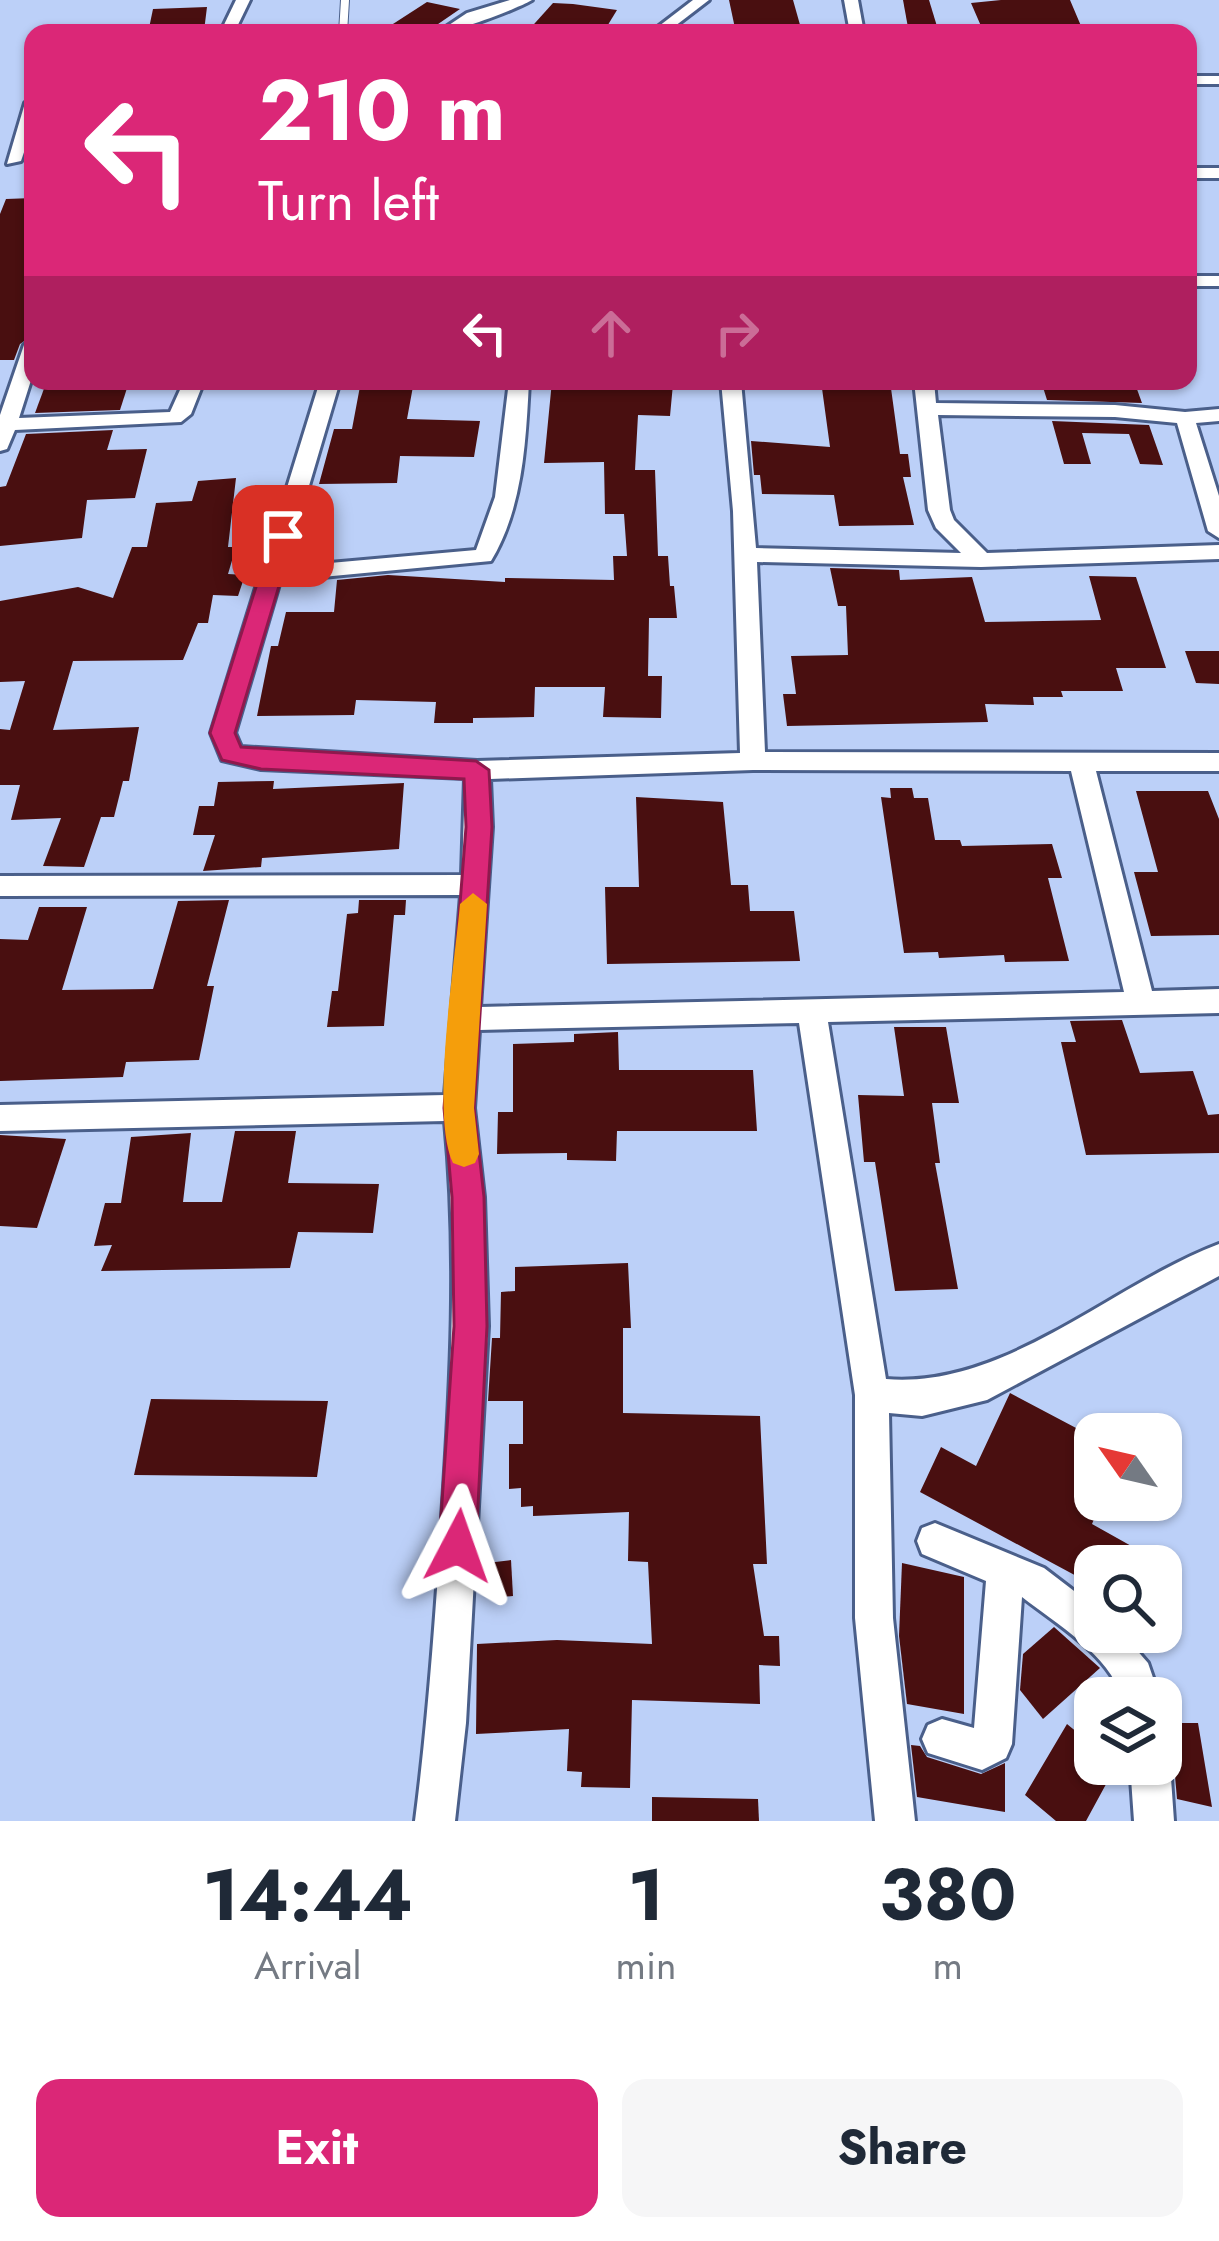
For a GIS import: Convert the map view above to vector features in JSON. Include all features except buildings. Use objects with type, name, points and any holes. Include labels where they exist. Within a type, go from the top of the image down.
[{"type":"street","points":[[459,24],[525,0]]},
{"type":"street","points":[[669,24],[702,0]]},
{"type":"street","points":[[6,160],[24,122]]},
{"type":"street","points":[[0,445],[24,369]]},
{"type":"street","points":[[4,424],[174,418],[181,414],[190,390]]},
{"type":"street","points":[[327,390],[223,733],[231,754],[261,760],[476,770],[753,761],[1219,762]]},
{"type":"street","points":[[271,575],[483,556],[507,480],[519,422],[519,390]]},
{"type":"street","points":[[732,390],[746,555],[753,761]]},
{"type":"street","points":[[925,390],[944,523],[926,559]]},
{"type":"street","points":[[928,409],[1115,411],[1185,418],[1219,415]]},
{"type":"street","points":[[1185,418],[1219,531]]},
{"type":"street","points":[[944,523],[981,560]]},
{"type":"street","points":[[746,555],[981,560],[1219,552]]},
{"type":"street","points":[[1081,762],[1142,1003]]},
{"type":"street","points":[[435,1821],[447,1723],[471,1326],[468,1197],[459,1108],[479,827],[476,770]]},
{"type":"street","points":[[0,886],[474,885]]},
{"type":"street","points":[[468,1019],[1219,1001]]},
{"type":"street","points":[[812,1014],[872,1395],[874,1618],[896,1821]]},
{"type":"street","points":[[0,1118],[459,1108]]},
{"type":"street","points":[[872,1395],[922,1399],[975,1388],[1219,1258]]},
{"type":"street","points":[[935,1541],[1030,1581],[1074,1614]]},
{"type":"street","points":[[942,1739],[982,1750],[992,1744],[1005,1571]]},
{"type":"street","points":[[1115,1653],[1135,1677]]},
{"type":"street","points":[[1151,1785],[1154,1821]]},
{"type":"slow traffic","points":[[464,1154],[459,1108],[473,904]]},
{"type":"route","points":[[283,536],[223,733],[231,754],[261,760],[476,770],[479,827],[459,1108],[468,1197],[471,1326],[458,1546]]}]
